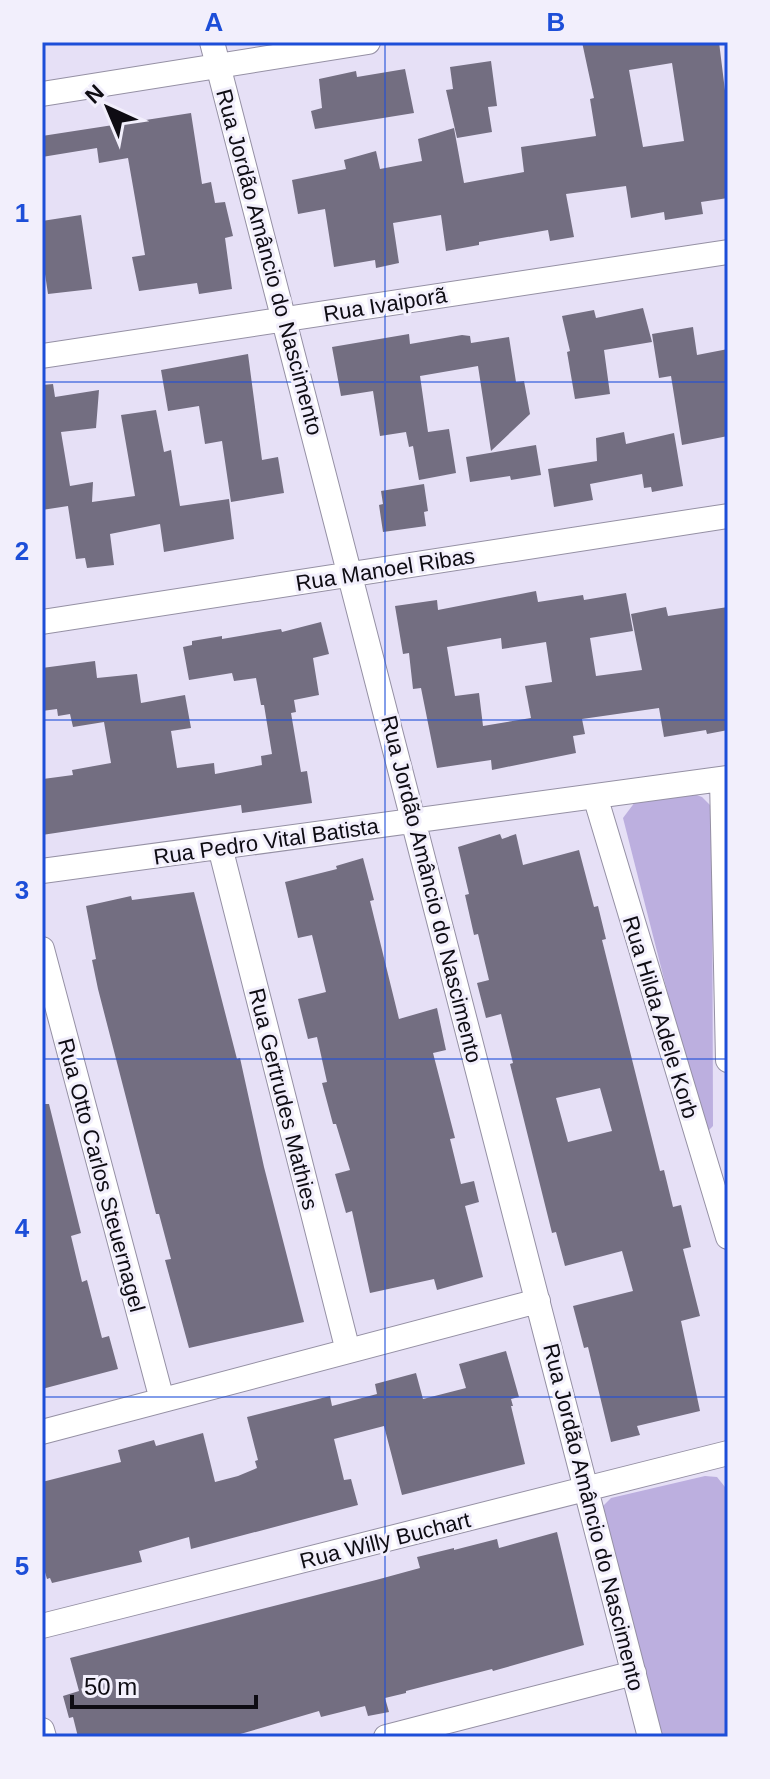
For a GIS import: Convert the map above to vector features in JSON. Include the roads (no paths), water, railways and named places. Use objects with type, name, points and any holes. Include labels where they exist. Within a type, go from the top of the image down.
[{"type":"street","points":[[42,94],[216,54],[368,42]]},
{"type":"street","name":"Rua Jordão Amâncio do Nascimento","points":[[216,54],[650,1737]]},
{"type":"street","name":"Rua Ivaiporã","points":[[42,356],[728,252]]},
{"type":"street","name":"Rua Manoel Ribas","points":[[42,622],[728,516]]},
{"type":"street","points":[[725,778],[728,1060]]},
{"type":"street","name":"Rua Pedro Vital Batista","points":[[42,871],[725,778]]},
{"type":"street","name":"Rua Hilda Adele Korb","points":[[595,796],[728,1237]]},
{"type":"street","name":"Rua Gertrudes Mathies","points":[[220,847],[348,1351]]},
{"type":"street","name":"Rua Otto Carlos Steuernagel","points":[[42,949],[162,1400]]},
{"type":"street","points":[[42,1432],[538,1301]]},
{"type":"street","name":"Rua Willy Buchart","points":[[42,1626],[728,1453]]},
{"type":"street","points":[[386,1737],[634,1673]]},
{"type":"street","points":[[42,1730],[44,1737]]}]
